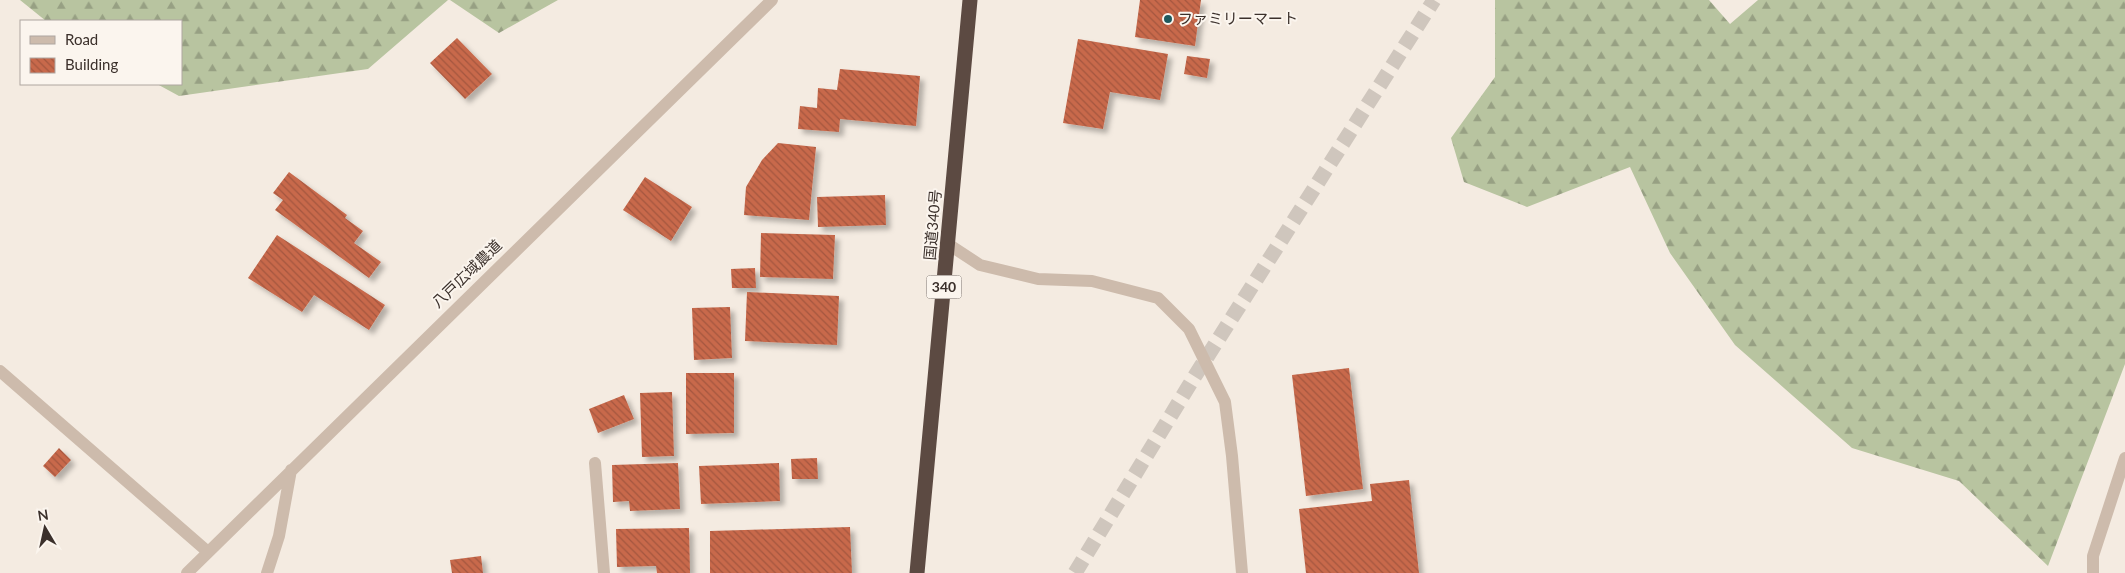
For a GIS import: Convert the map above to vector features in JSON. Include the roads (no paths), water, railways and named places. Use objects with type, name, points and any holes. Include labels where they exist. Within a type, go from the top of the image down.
[{"type":"highway","name":"国道340号","points":[[917,573],[970,0]]},
{"type":"street","name":"八戸広域農道","points":[[187,573],[772,0]]},
{"type":"street","points":[[948,244],[980,265],[1038,279],[1092,281],[1158,298],[1189,329],[1225,402],[1232,456],[1242,573]]},
{"type":"street","points":[[0,371],[208,552]]},
{"type":"street","points":[[2094,573],[2093,556],[2125,458]]},
{"type":"street","points":[[595,463],[604,573]]},
{"type":"street","points":[[268,573],[279,536],[291,470]]},
{"type":"tunnel","points":[[1075,573],[1193,379],[1434,0]]},
{"type":"place","name":"ファミリーマート","points":[[1168,19]]}]
